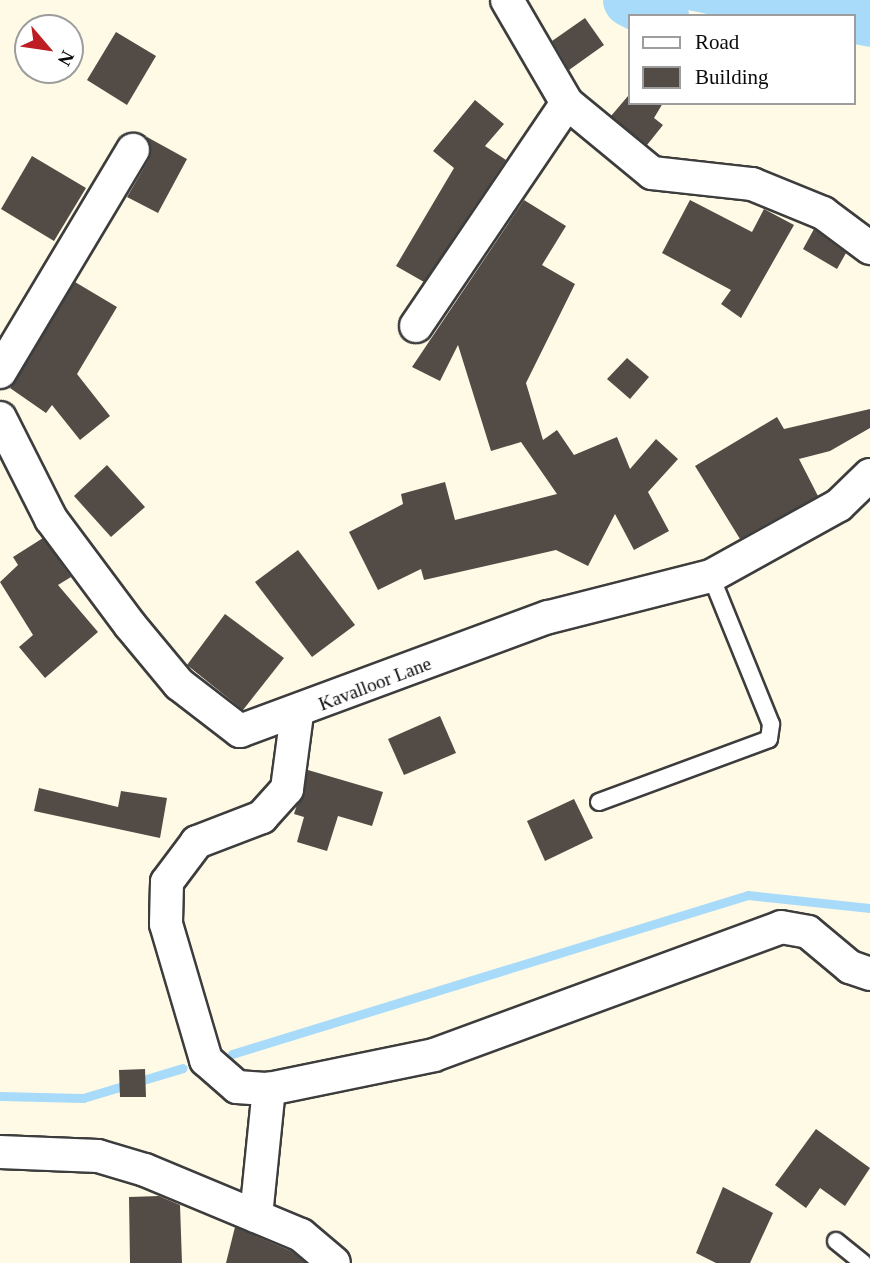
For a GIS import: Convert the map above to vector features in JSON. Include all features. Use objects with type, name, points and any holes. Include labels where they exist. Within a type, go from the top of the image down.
[{"type":"street","points":[[507,0],[567,103],[652,173],[752,184],[823,213],[870,248]]},
{"type":"street","points":[[416,326],[567,103]]},
{"type":"street","points":[[0,372],[133,150]]},
{"type":"street","name":"Kavalloor Lane","points":[[0,418],[51,519],[179,684],[240,731],[297,714],[549,617],[711,576],[839,505],[870,475]]},
{"type":"street","points":[[297,714],[288,789],[262,817],[197,842],[167,882],[166,924],[206,1060],[237,1087],[269,1089],[434,1055],[781,927],[808,932],[850,967],[870,974]]},
{"type":"street","points":[[256,1216],[269,1089]]},
{"type":"street","points":[[0,1152],[98,1156],[301,1235],[334,1263]]},
{"type":"lane","points":[[599,802],[769,739],[771,724],[711,576]]},
{"type":"lane","points":[[836,1241],[863,1263]]},
{"type":"water","points":[[639,0],[870,0],[870,47],[856,44],[856,14],[707,14]]},
{"type":"building","points":[[585,18],[604,45],[569,70],[552,41]]},
{"type":"building","points":[[116,32],[156,56],[127,105],[87,80]]},
{"type":"building","points":[[628,96],[628,105],[662,105],[654,118],[663,125],[647,145],[611,116]]},
{"type":"building","points":[[475,100],[504,124],[485,146],[506,160],[424,282],[396,266],[454,168],[433,151]]},
{"type":"building","points":[[147,137],[187,159],[158,213],[127,197],[149,159]]},
{"type":"building","points":[[32,156],[86,188],[54,241],[1,209]]},
{"type":"building","points":[[524,200],[566,226],[542,265],[575,284],[526,383],[543,440],[557,430],[574,455],[617,437],[630,469],[656,439],[678,459],[648,492],[669,531],[634,550],[615,514],[588,566],[556,550],[424,580],[421,569],[378,590],[349,532],[403,504],[401,494],[445,482],[455,520],[557,494],[521,442],[491,451],[458,345],[440,381],[412,367]]},
{"type":"building","points":[[690,200],[752,232],[764,209],[794,225],[741,318],[721,304],[731,290],[662,253]]},
{"type":"building","points":[[814,229],[846,253],[837,269],[803,249]]},
{"type":"building","points":[[75,282],[117,307],[77,374],[110,416],[80,440],[52,405],[46,413],[10,388]]},
{"type":"building","points":[[627,358],[649,377],[630,399],[607,379]]},
{"type":"building","points":[[870,409],[870,428],[830,451],[799,459],[818,496],[740,539],[695,466],[777,417],[784,429]]},
{"type":"building","points":[[107,465],[145,507],[111,537],[74,496]]},
{"type":"building","points":[[43,538],[71,577],[58,585],[98,632],[45,678],[19,647],[33,635],[0,582],[18,565],[13,557]]},
{"type":"building","points":[[298,550],[355,625],[312,657],[255,582]]},
{"type":"building","points":[[225,614],[284,658],[243,710],[187,665]]},
{"type":"building","points":[[440,716],[456,753],[404,775],[388,739]]},
{"type":"building","points":[[308,770],[383,792],[372,826],[338,816],[327,851],[297,842],[304,817],[294,814]]},
{"type":"building","points":[[39,788],[118,807],[121,791],[167,798],[160,838],[34,811]]},
{"type":"building","points":[[574,799],[593,838],[545,861],[527,821]]},
{"type":"building","points":[[145,1069],[146,1097],[120,1097],[119,1070]]},
{"type":"building","points":[[816,1129],[870,1168],[845,1206],[820,1188],[806,1208],[775,1185]]},
{"type":"building","points":[[723,1187],[773,1213],[750,1263],[716,1263],[696,1253]]},
{"type":"building","points":[[159,1196],[180,1205],[182,1263],[130,1263],[129,1197]]},
{"type":"building","points":[[235,1227],[291,1251],[306,1263],[226,1263]]},
{"type":"waterway","points":[[630,0],[658,14]]},
{"type":"waterway","points":[[232,1054],[748,895],[870,908]]},
{"type":"waterway","points":[[0,1096],[83,1098],[183,1068]]}]
